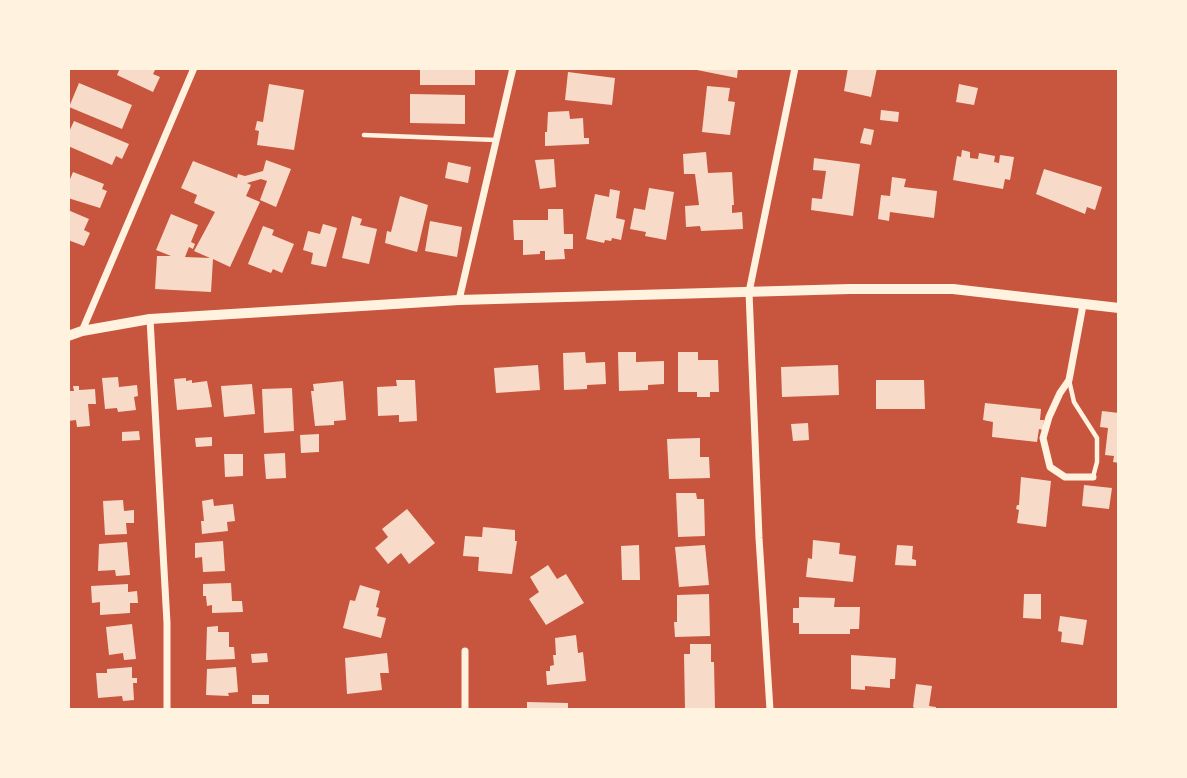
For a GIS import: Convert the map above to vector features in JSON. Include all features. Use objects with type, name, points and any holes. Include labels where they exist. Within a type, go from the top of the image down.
[{"type":"street","points":[[82,331],[194,68]]},
{"type":"street","points":[[458,300],[513,68]]},
{"type":"street","points":[[770,710],[759,538],[750,292],[794,68]]},
{"type":"street","points":[[68,336],[150,319],[458,300],[750,292],[953,289],[1119,308]]},
{"type":"street","points":[[1083,305],[1069,380],[1049,417],[1043,438],[1050,467],[1065,477],[1093,477]]},
{"type":"street","points":[[150,319],[167,623],[167,710]]},
{"type":"street","points":[[465,651],[466,710]]},
{"type":"lane","points":[[364,135],[496,140]]},
{"type":"lane","points":[[1069,380],[1074,402],[1097,438],[1097,462],[1093,477]]},
{"type":"building","points":[[120,68],[156,68],[153,74],[160,77],[153,92],[117,75]]},
{"type":"building","points":[[420,68],[475,68],[475,85],[420,85]]},
{"type":"building","points":[[687,68],[738,68],[737,78]]},
{"type":"building","points":[[848,68],[877,68],[871,97],[844,91]]},
{"type":"building","points":[[568,72],[615,78],[612,105],[565,100]]},
{"type":"building","points":[[79,83],[132,105],[122,129],[69,107]]},
{"type":"building","points":[[269,84],[304,90],[294,150],[257,145],[259,131],[255,130],[257,121],[263,122]]},
{"type":"building","points":[[959,84],[978,88],[974,105],[956,102]]},
{"type":"building","points":[[707,86],[730,88],[728,101],[735,102],[730,135],[702,132]]},
{"type":"building","points":[[410,94],[465,95],[465,124],[410,123]]},
{"type":"building","points":[[881,110],[899,112],[898,122],[880,120]]},
{"type":"building","points":[[569,111],[570,119],[583,118],[584,138],[589,138],[589,144],[545,146],[548,112]]},
{"type":"building","points":[[74,121],[129,144],[122,159],[116,156],[112,165],[68,146],[68,134]]},
{"type":"building","points":[[864,128],[874,130],[871,145],[860,143]]},
{"type":"building","points":[[962,150],[970,152],[970,158],[978,159],[979,153],[995,156],[994,162],[999,163],[1000,155],[1014,157],[1010,180],[1005,179],[1003,189],[953,180],[957,156],[961,157]]},
{"type":"building","points":[[706,152],[708,173],[732,172],[732,213],[742,212],[743,229],[701,231],[700,226],[686,227],[685,206],[699,205],[695,174],[684,174],[683,154]]},
{"type":"building","points":[[814,158],[860,164],[853,216],[811,210],[812,198],[822,199],[826,171],[813,170]]},
{"type":"building","points":[[554,159],[556,187],[540,189],[535,160]]},
{"type":"building","points":[[266,160],[291,169],[276,207],[260,200],[267,181],[261,179],[247,183],[251,185],[246,196],[260,202],[230,267],[213,259],[211,292],[155,289],[157,256],[171,256],[156,250],[171,214],[198,225],[191,242],[195,244],[193,249],[189,247],[185,257],[210,258],[194,251],[215,212],[194,203],[197,195],[181,188],[193,161],[237,178],[238,174],[245,176],[263,171]]},
{"type":"building","points":[[448,162],[471,167],[468,183],[445,178]]},
{"type":"building","points":[[1044,169],[1102,187],[1095,210],[1087,207],[1085,214],[1036,194]]},
{"type":"building","points":[[73,172],[104,184],[102,189],[107,191],[100,208],[68,198],[68,184]]},
{"type":"building","points":[[892,177],[906,179],[904,187],[937,191],[934,218],[890,212],[889,221],[878,219],[881,195],[890,196]]},
{"type":"building","points":[[649,188],[674,192],[666,240],[645,236],[646,232],[630,229],[634,208],[645,210]]},
{"type":"building","points":[[610,189],[620,191],[616,218],[625,220],[621,240],[612,238],[604,243],[586,239],[595,194],[609,197]]},
{"type":"building","points":[[400,196],[428,205],[417,252],[385,243],[387,231],[391,232]]},
{"type":"building","points":[[548,209],[563,209],[564,234],[573,234],[573,249],[564,249],[565,259],[545,260],[545,251],[523,255],[523,240],[514,240],[513,220],[548,220]]},
{"type":"building","points":[[68,210],[89,219],[84,230],[90,233],[84,246],[68,240]]},
{"type":"building","points":[[352,216],[362,219],[360,225],[377,229],[369,264],[342,258]]},
{"type":"building","points":[[430,221],[462,227],[457,257],[425,251]]},
{"type":"building","points":[[323,224],[337,228],[326,267],[311,264],[313,253],[303,250],[308,231],[320,234]]},
{"type":"building","points":[[263,226],[274,230],[272,235],[294,244],[282,273],[273,269],[271,273],[248,264]]},
{"type":"building","points":[[585,352],[586,363],[605,362],[606,384],[587,385],[587,389],[564,390],[563,353]]},
{"type":"building","points":[[618,352],[636,352],[636,362],[664,361],[664,384],[648,385],[648,390],[619,391]]},
{"type":"building","points":[[678,352],[698,352],[698,360],[718,360],[719,392],[710,392],[710,397],[697,397],[697,392],[678,392]]},
{"type":"building","points":[[538,365],[540,390],[496,393],[494,368]]},
{"type":"building","points":[[838,365],[839,395],[782,397],[781,367]]},
{"type":"building","points":[[118,377],[119,387],[137,385],[138,396],[134,397],[136,410],[118,412],[117,408],[105,409],[102,378]]},
{"type":"building","points":[[186,378],[186,381],[192,380],[192,383],[207,381],[212,407],[177,410],[174,379]]},
{"type":"building","points":[[396,380],[415,380],[417,421],[399,422],[399,415],[378,416],[377,387],[397,386]]},
{"type":"building","points":[[876,380],[924,380],[925,409],[876,409]]},
{"type":"building","points":[[343,381],[346,420],[334,421],[334,425],[315,426],[311,391],[314,391],[313,384]]},
{"type":"building","points":[[252,384],[255,414],[224,417],[221,386]]},
{"type":"building","points":[[73,386],[79,386],[79,390],[95,389],[96,404],[88,404],[90,426],[77,427],[76,420],[68,421],[68,391],[74,391]]},
{"type":"building","points":[[292,388],[294,431],[264,433],[262,389]]},
{"type":"building","points":[[985,403],[1041,409],[1043,430],[1039,429],[1037,442],[992,437],[993,422],[983,420]]},
{"type":"building","points":[[1102,411],[1119,413],[1119,463],[1113,462],[1114,456],[1105,455],[1108,428],[1100,427]]},
{"type":"building","points":[[808,423],[809,440],[793,441],[791,424]]},
{"type":"building","points":[[139,431],[140,440],[122,441],[122,432]]},
{"type":"building","points":[[319,434],[319,452],[301,453],[300,435]]},
{"type":"building","points":[[212,437],[212,446],[196,447],[195,438]]},
{"type":"building","points":[[700,438],[700,457],[709,457],[710,478],[669,479],[667,439]]},
{"type":"building","points":[[285,453],[286,478],[266,479],[264,454]]},
{"type":"building","points":[[224,454],[243,454],[243,476],[225,477]]},
{"type":"building","points":[[1021,477],[1051,481],[1046,527],[1017,523],[1019,510],[1016,509],[1019,505]]},
{"type":"building","points":[[1084,485],[1112,488],[1109,509],[1082,506]]},
{"type":"building","points":[[676,493],[696,493],[697,499],[704,499],[705,536],[678,537]]},
{"type":"building","points":[[213,499],[214,506],[233,504],[235,521],[227,522],[228,531],[202,534],[202,501]]},
{"type":"building","points":[[123,500],[124,511],[134,510],[134,523],[126,523],[127,534],[105,535],[103,501]]},
{"type":"building","points":[[407,509],[435,543],[409,564],[401,553],[388,564],[375,548],[388,537],[382,529]]},
{"type":"building","points":[[483,527],[515,530],[517,541],[512,574],[478,571],[479,557],[463,556],[465,536],[482,537]]},
{"type":"building","points":[[813,540],[840,543],[839,554],[856,556],[853,582],[806,577],[808,558],[812,559]]},
{"type":"building","points":[[223,541],[225,571],[203,572],[202,557],[195,558],[195,543]]},
{"type":"building","points":[[127,542],[130,575],[116,576],[115,570],[98,571],[99,544]]},
{"type":"building","points":[[639,545],[640,580],[622,580],[621,546]]},
{"type":"building","points":[[705,545],[709,585],[679,587],[675,547]]},
{"type":"building","points":[[897,545],[913,546],[912,559],[916,560],[916,566],[895,565]]},
{"type":"building","points":[[548,565],[557,579],[566,574],[584,603],[546,625],[529,599],[539,592],[530,577]]},
{"type":"building","points":[[231,583],[232,601],[242,601],[243,612],[212,613],[212,605],[207,606],[206,596],[203,596],[203,584]]},
{"type":"building","points":[[128,584],[128,592],[137,591],[138,603],[130,603],[130,613],[100,615],[100,602],[92,603],[91,586]]},
{"type":"building","points":[[360,585],[380,591],[377,616],[386,618],[381,638],[343,628],[350,600],[355,601]]},
{"type":"building","points":[[709,594],[710,636],[675,637],[677,595]]},
{"type":"building","points":[[1024,594],[1041,594],[1041,619],[1023,618]]},
{"type":"building","points":[[799,597],[835,598],[834,607],[860,607],[859,629],[850,629],[850,634],[799,634],[799,623],[793,623],[793,608],[799,608]]},
{"type":"building","points":[[1060,616],[1087,620],[1083,645],[1061,642],[1062,632],[1058,631]]},
{"type":"building","points":[[132,624],[136,659],[124,660],[123,653],[109,655],[106,627]]},
{"type":"building","points":[[218,626],[218,632],[229,632],[229,647],[234,647],[235,659],[206,660],[207,627]]},
{"type":"building","points":[[576,635],[578,653],[583,652],[586,681],[547,685],[546,671],[550,671],[550,666],[554,665],[553,655],[556,655],[555,638]]},
{"type":"building","points":[[690,644],[711,644],[715,709],[685,710],[684,654],[690,654]]},
{"type":"building","points":[[267,653],[268,662],[252,663],[251,654]]},
{"type":"building","points":[[387,653],[389,673],[380,673],[382,690],[347,694],[345,658]]},
{"type":"building","points":[[851,655],[896,658],[895,679],[890,679],[890,688],[865,686],[865,690],[851,689]]},
{"type":"building","points":[[132,667],[132,678],[137,678],[137,683],[133,683],[134,700],[123,701],[122,696],[98,698],[96,673],[107,673],[107,669]]},
{"type":"building","points":[[236,667],[238,692],[228,693],[229,696],[206,695],[207,669]]},
{"type":"building","points":[[916,684],[932,686],[929,706],[936,707],[936,710],[918,710],[913,707]]},
{"type":"building","points":[[252,695],[269,695],[269,704],[252,704]]},
{"type":"building","points":[[527,702],[568,703],[568,710],[527,710]]}]
